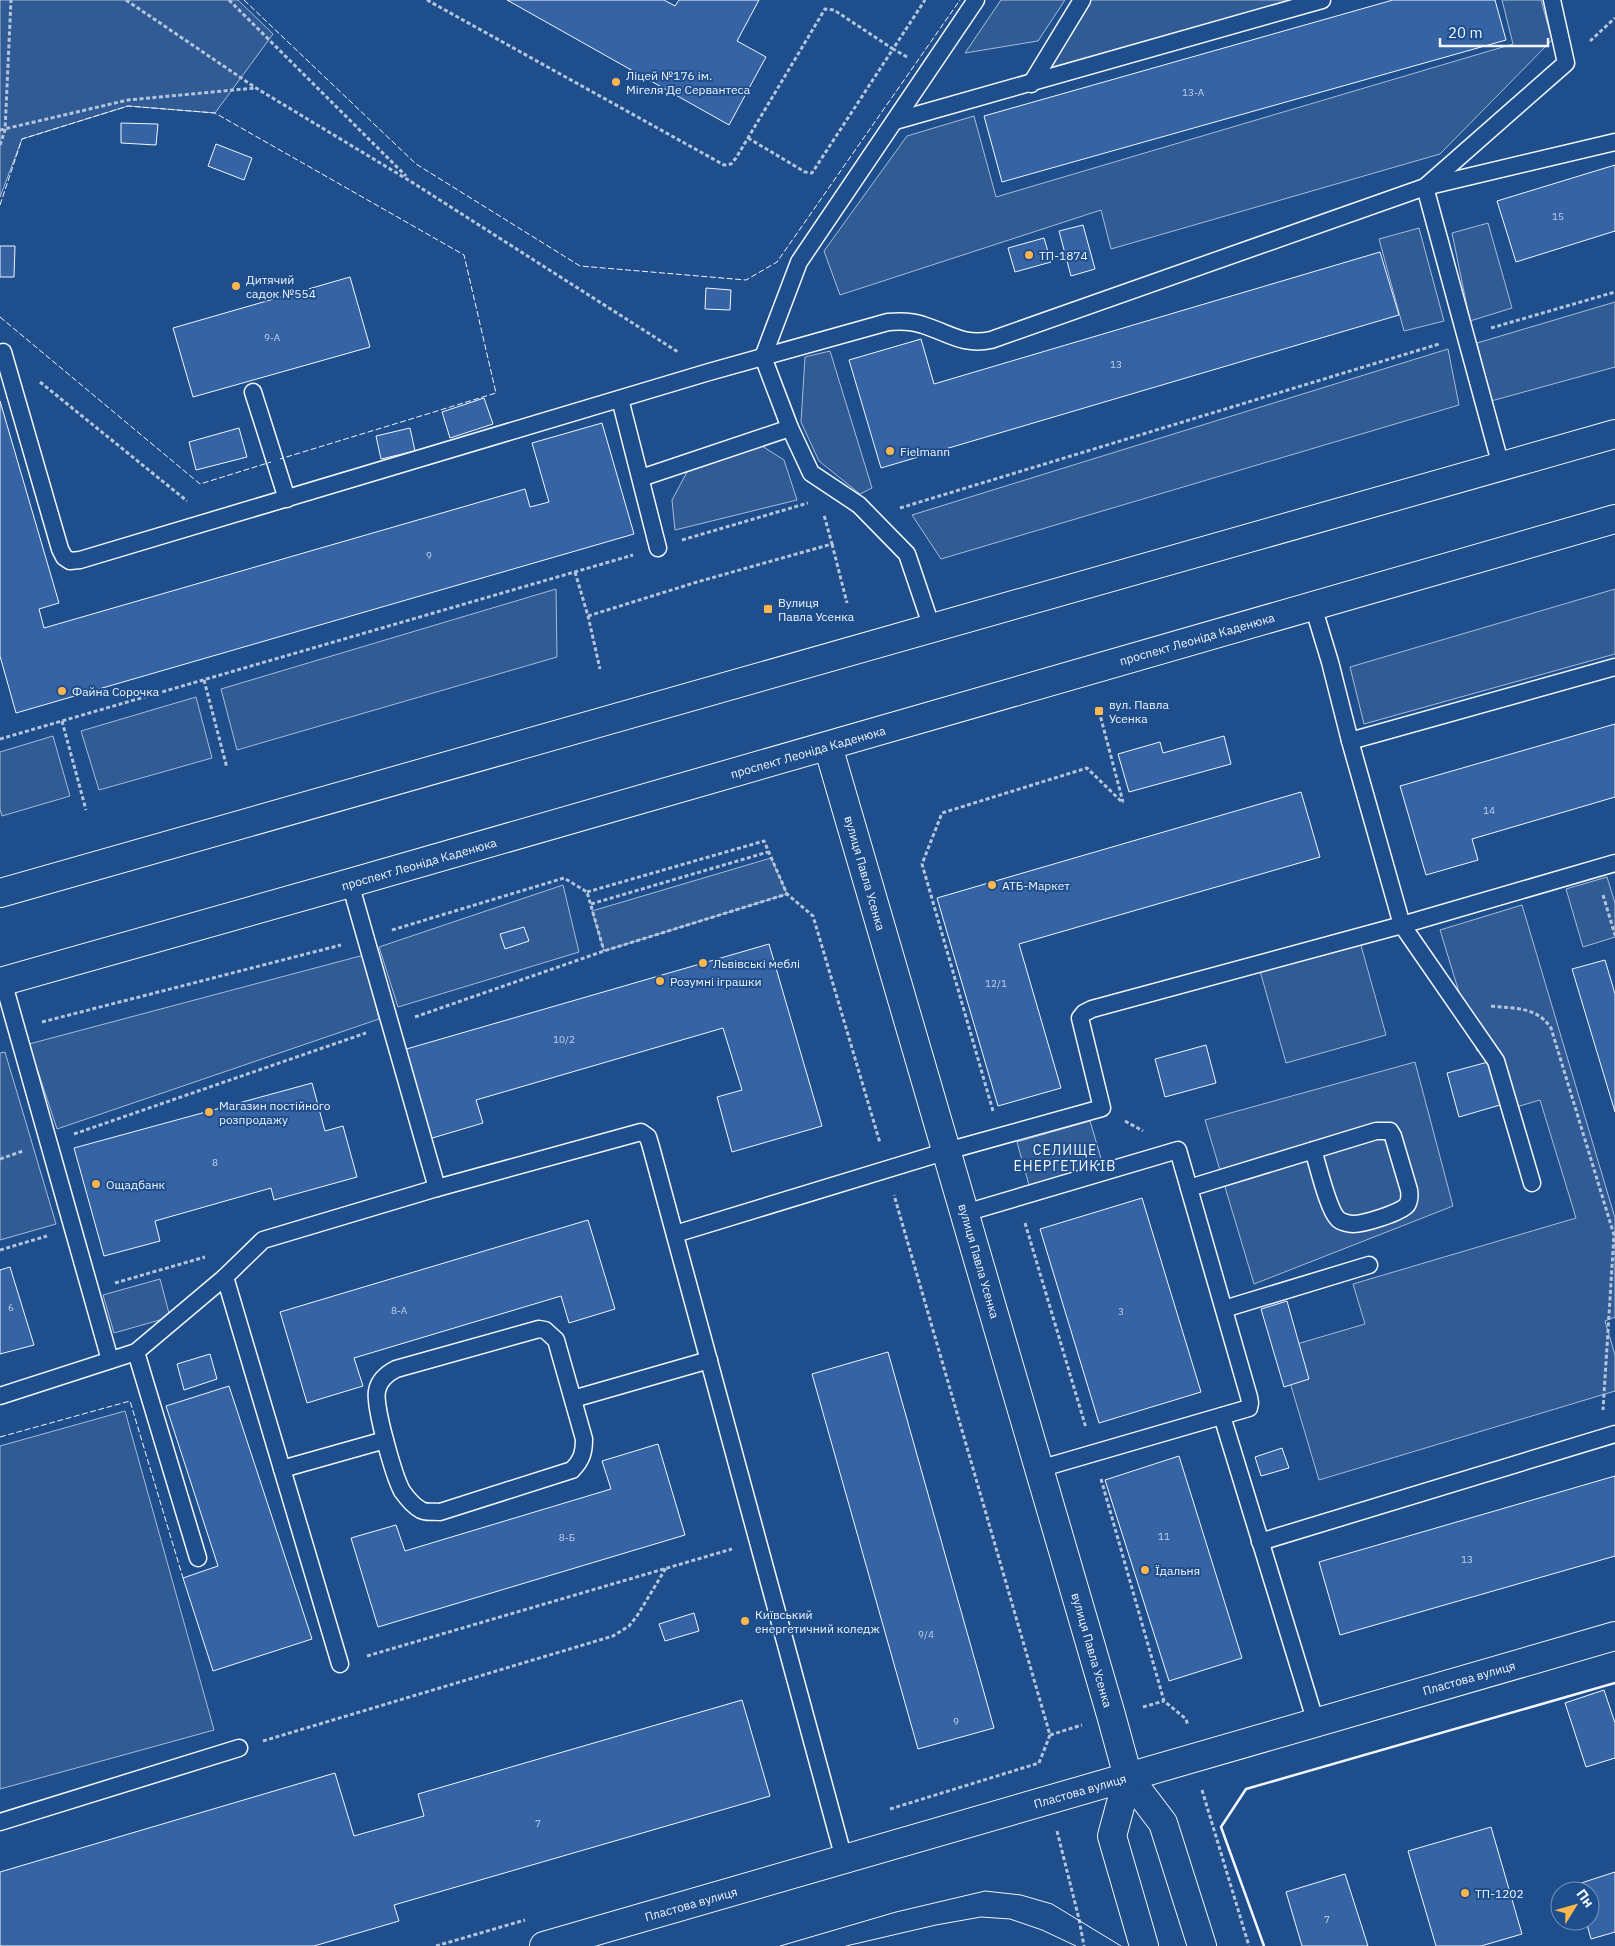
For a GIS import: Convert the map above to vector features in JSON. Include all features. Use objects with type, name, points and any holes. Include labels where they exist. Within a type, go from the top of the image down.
[{"type":"main road","points":[[0,893],[1615,434]]},
{"type":"main road","name":"проспект Леоніда Каденюка","points":[[2,982],[350,884],[1615,519]]},
{"type":"main road","name":"вулиця Павла Усенка","points":[[828,746],[1128,1777],[1162,1823],[1202,1946]]},
{"type":"main road","name":"Пластова вулиця","points":[[544,1946],[1615,1636]]},
{"type":"main road","points":[[1128,1777],[1112,1836],[1144,1946]]},
{"type":"lane","points":[[932,628],[907,554],[859,505],[811,473],[790,428],[763,357],[799,262],[976,0]]},
{"type":"lane","points":[[1030,84],[1082,0]]},
{"type":"lane","points":[[895,121],[1322,0]]},
{"type":"lane","points":[[1425,187],[1566,63],[1552,0]]},
{"type":"lane","points":[[1,352],[64,557],[70,561],[80,560],[709,372],[888,322],[899,321],[923,325],[969,342],[980,343],[992,340],[1425,187],[1615,142]]},
{"type":"lane","points":[[1425,187],[1500,466]]},
{"type":"lane","points":[[253,392],[287,499]]},
{"type":"lane","points":[[620,399],[658,548]]},
{"type":"lane","points":[[641,478],[790,428]]},
{"type":"lane","points":[[1313,606],[1402,926],[1496,1061],[1532,1182]]},
{"type":"lane","points":[[1350,741],[1615,667]]},
{"type":"lane","points":[[675,1234],[947,1151],[1102,1108],[1080,1018],[1084,1013],[1402,926],[1615,863]]},
{"type":"lane","points":[[350,884],[438,1188]]},
{"type":"lane","points":[[2,982],[110,1360]]},
{"type":"lane","points":[[1189,1188],[1313,1150],[1376,1131],[1390,1131],[1404,1172],[1410,1199],[1406,1206],[1399,1211],[1367,1221],[1351,1224],[1338,1220],[1331,1208],[1313,1150]]},
{"type":"lane","points":[[0,1396],[136,1352],[225,1277],[263,1240],[438,1188],[641,1132],[648,1137],[651,1147],[844,1859]]},
{"type":"lane","points":[[965,1213],[1178,1150],[1224,1309],[1250,1403],[1248,1408],[1039,1469]]},
{"type":"lane","points":[[1224,1309],[1369,1266]]},
{"type":"lane","points":[[225,1277],[340,1664]]},
{"type":"lane","points":[[538,1329],[545,1330],[556,1340],[573,1399],[584,1438],[584,1450],[580,1462],[572,1470],[440,1512],[422,1511],[401,1490],[385,1440],[377,1404],[377,1390],[384,1376],[396,1369],[538,1329]]},
{"type":"lane","points":[[136,1352],[198,1558]]},
{"type":"lane","points":[[573,1399],[709,1360]]},
{"type":"lane","points":[[1222,1416],[1316,1723]]},
{"type":"lane","points":[[1260,1542],[1608,1436]]},
{"type":"lane","points":[[282,1469],[385,1440]]},
{"type":"lane","points":[[0,1822],[239,1748]]},
{"type":"path","points":[[0,145],[5,130],[11,0]]},
{"type":"path","points":[[126,0],[256,88],[410,180],[709,372]]},
{"type":"path","points":[[230,0],[410,180]]},
{"type":"path","points":[[427,0],[724,166],[731,164],[748,138],[825,9],[834,10],[893,49]]},
{"type":"path","points":[[748,138],[805,172],[812,173],[925,0]]},
{"type":"path","points":[[0,130],[128,100],[256,88]]},
{"type":"path","points":[[871,517],[1615,292]]},
{"type":"path","points":[[1,352],[212,521]]},
{"type":"path","points":[[0,739],[810,502]]},
{"type":"path","points":[[822,508],[847,604]]},
{"type":"path","points":[[588,616],[697,582],[832,544]]},
{"type":"path","points":[[575,572],[588,616],[600,670]]},
{"type":"path","points":[[204,680],[227,768]]},
{"type":"path","points":[[1000,1136],[922,864],[942,813],[1087,768],[1123,804],[1099,711]]},
{"type":"path","points":[[62,721],[86,810]]},
{"type":"path","points":[[587,892],[764,841],[787,894],[813,916],[1050,1735],[1039,1763],[1050,1799],[1084,1946]]},
{"type":"path","points":[[591,904],[768,852]]},
{"type":"path","points":[[16,1028],[366,939],[564,878],[587,892],[604,951]]},
{"type":"path","points":[[1601,889],[1615,935]]},
{"type":"path","points":[[1455,1001],[1536,1013],[1544,1018],[1550,1028],[1614,1235],[1608,1436]]},
{"type":"path","points":[[1102,1108],[1178,1150]]},
{"type":"path","points":[[1018,1198],[1164,1701],[1186,1718],[1198,1757],[1201,1787],[1249,1946]]},
{"type":"path","points":[[0,1250],[73,1228]]},
{"type":"path","points":[[90,1290],[205,1256]]},
{"type":"path","points":[[340,1664],[758,1542]]},
{"type":"path","points":[[239,1748],[614,1636],[629,1626],[637,1616],[666,1568]]},
{"type":"path","points":[[835,1826],[1039,1763]]},
{"type":"path","points":[[436,1946],[531,1918]]},
{"type":"shaded area","points":[[0,0],[238,0],[273,34],[215,113],[128,106],[22,139],[0,197]]},
{"type":"shaded area","points":[[1001,0],[1065,0],[1038,41],[965,53]]},
{"type":"shaded area","points":[[1091,0],[1290,0],[1046,73]]},
{"type":"shaded area","points":[[1502,0],[1541,0],[1552,40],[1440,154],[1111,249],[1101,210],[840,295],[824,251],[907,136],[974,116],[996,197],[1513,44]]},
{"type":"shaded area","points":[[1488,223],[1512,308],[1470,321],[1452,233]]},
{"type":"shaded area","points":[[1419,228],[1444,321],[1404,331],[1379,239]]},
{"type":"shaded area","points":[[1615,302],[1615,367],[1491,401],[1477,343]]},
{"type":"shaded area","points":[[1448,349],[1459,405],[941,559],[912,515]]},
{"type":"shaded area","points":[[830,351],[872,488],[860,494],[819,461],[801,422],[805,357]]},
{"type":"shaded area","points":[[762,446],[784,460],[797,500],[675,530],[672,500],[687,472]]},
{"type":"shaded area","points":[[556,589],[557,657],[237,750],[221,689]]},
{"type":"shaded area","points":[[1615,589],[1615,654],[1364,724],[1350,667]]},
{"type":"shaded area","points":[[196,697],[212,758],[99,790],[81,731]]},
{"type":"shaded area","points":[[53,736],[70,796],[2,816],[0,809],[0,752]]},
{"type":"shaded area","points":[[771,858],[787,894],[604,951],[592,911]]},
{"type":"shaded area","points":[[1607,877],[1615,903],[1615,937],[1583,947],[1566,889]]},
{"type":"shaded area","points":[[563,885],[579,952],[398,1007],[379,947]]},
{"type":"shaded area","points":[[1522,905],[1615,1218],[1615,1317],[1605,1321],[1615,1355],[1615,1391],[1319,1480],[1280,1349],[1365,1324],[1353,1284],[1576,1218],[1540,1100],[1513,1108],[1494,1045],[1477,1051],[1440,930]]},
{"type":"shaded area","points":[[1360,942],[1386,1035],[1286,1063],[1260,971]]},
{"type":"shaded area","points":[[364,955],[379,1019],[57,1129],[29,1044]]},
{"type":"shaded area","points":[[5,1052],[56,1224],[0,1240],[0,1053]]},
{"type":"shaded area","points":[[1415,1062],[1453,1206],[1254,1284],[1205,1120]]},
{"type":"shaded area","points":[[1090,1121],[1103,1165],[1029,1185],[1017,1142]]},
{"type":"shaded area","points":[[160,1279],[170,1317],[114,1333],[103,1295]]},
{"type":"shaded area","points":[[125,1411],[214,1730],[0,1789],[0,1446]]},
{"type":"building","points":[[507,0],[664,0],[675,6],[679,0],[759,0],[737,41],[766,57],[729,125]]},
{"type":"building","points":[[1393,0],[1495,0],[1506,40],[1002,182],[984,116]]},
{"type":"building","points":[[121,123],[158,124],[156,145],[121,143]]},
{"type":"building","points":[[216,144],[252,158],[244,180],[208,166]]},
{"type":"building","points":[[1615,165],[1615,231],[1516,262],[1497,201]]},
{"type":"building","points":[[1083,225],[1095,269],[1071,276],[1059,231]]},
{"type":"building","name":"ТП-1874","points":[[1044,238],[1051,262],[1015,272],[1008,248]]},
{"type":"building","points":[[0,246],[15,246],[14,277],[0,277]]},
{"type":"building","points":[[1380,252],[1399,315],[881,468],[849,360],[921,339],[934,384]]},
{"type":"building","points":[[350,277],[370,347],[193,397],[173,328]]},
{"type":"building","points":[[706,288],[731,290],[730,310],[705,309]]},
{"type":"building","points":[[484,398],[493,424],[450,438],[442,412]]},
{"type":"building","points":[[0,401],[59,603],[39,609],[44,628],[525,489],[530,507],[549,502],[532,443],[602,423],[634,534],[16,713],[0,656]]},
{"type":"building","points":[[239,428],[247,457],[196,470],[189,442]]},
{"type":"building","points":[[410,428],[415,451],[381,459],[376,436]]},
{"type":"building","points":[[1615,724],[1615,797],[1472,839],[1478,860],[1426,875],[1400,786]]},
{"type":"building","points":[[1224,736],[1231,764],[1129,792],[1118,754],[1160,742],[1163,753]]},
{"type":"building","points":[[1301,792],[1320,857],[1019,944],[1061,1088],[998,1106],[937,898]]},
{"type":"building","points":[[524,927],[529,941],[505,949],[500,934]]},
{"type":"building","points":[[769,944],[822,1126],[732,1152],[717,1097],[742,1090],[723,1028],[476,1100],[483,1123],[429,1139],[403,1050]]},
{"type":"building","points":[[1605,960],[1615,994],[1615,1112],[1572,969]]},
{"type":"building","points":[[1206,1045],[1216,1083],[1165,1097],[1155,1059]]},
{"type":"building","points":[[1488,1062],[1500,1105],[1459,1117],[1447,1073]]},
{"type":"building","points":[[312,1083],[325,1131],[343,1126],[357,1177],[274,1200],[271,1188],[155,1221],[160,1241],[104,1256],[74,1148]]},
{"type":"building","points":[[1142,1198],[1201,1392],[1099,1423],[1040,1229]]},
{"type":"building","points":[[588,1220],[615,1309],[569,1323],[561,1296],[354,1358],[363,1386],[307,1403],[280,1312]]},
{"type":"building","points":[[10,1267],[34,1345],[0,1354],[0,1270]]},
{"type":"building","points":[[1287,1301],[1309,1379],[1284,1387],[1261,1309]]},
{"type":"building","points":[[888,1352],[994,1728],[918,1749],[812,1374]]},
{"type":"building","points":[[210,1354],[217,1379],[184,1390],[177,1364]]},
{"type":"building","points":[[229,1386],[312,1639],[213,1671],[183,1578],[218,1566],[166,1406]]},
{"type":"building","points":[[658,1444],[685,1535],[378,1627],[351,1538],[396,1525],[405,1551],[611,1489],[602,1461]]},
{"type":"building","points":[[1282,1448],[1289,1468],[1261,1476],[1255,1457]]},
{"type":"building","points":[[1179,1456],[1242,1658],[1169,1681],[1105,1480]]},
{"type":"building","points":[[1615,1476],[1615,1556],[1340,1635],[1319,1562]]},
{"type":"building","points":[[694,1613],[699,1631],[665,1641],[659,1624]]},
{"type":"building","points":[[1604,1690],[1615,1723],[1615,1758],[1586,1767],[1565,1703]]},
{"type":"building","points":[[742,1700],[770,1796],[394,1905],[399,1921],[314,1946],[0,1946],[0,1872],[335,1773],[354,1836],[424,1816],[418,1794]]},
{"type":"building","name":"ТП-1202","points":[[1491,1827],[1522,1934],[1481,1946],[1436,1946],[1408,1851]]},
{"type":"building","points":[[1615,1872],[1615,1932],[1591,1939],[1589,1931],[1600,1931],[1600,1881],[1587,1881]]},
{"type":"building","points":[[1345,1874],[1368,1946],[1302,1946],[1286,1892]]},
{"type":"tram line","points":[[780,1946],[896,1912],[985,1891],[1021,1895],[1052,1904],[1121,1946]]},
{"type":"tram line","points":[[846,1946],[936,1925],[981,1917],[1010,1919],[1042,1930],[1076,1946]]},
{"type":"fence","points":[[244,0],[416,164],[580,266],[746,280],[777,262],[960,0]]},
{"type":"fence","points":[[0,205],[22,139],[128,106],[215,113],[464,255],[496,393],[280,459]]},
{"type":"fence","points":[[0,317],[200,484],[271,462]]},
{"type":"fence","points":[[0,1437],[130,1401],[183,1578]]},
{"type":"wall","points":[[1264,1946],[1221,1827],[1246,1789],[1615,1683]]},
{"type":"place","name":"Ліцей №176 ім. Мігеля Де Сервантеса","points":[[616,82]]},
{"type":"place","name":"ТП-1874","points":[[1029,255]]},
{"type":"place","name":"Дитячий садок №554","points":[[236,286]]},
{"type":"place","name":"Fielmann","points":[[890,451]]},
{"type":"place","name":"Вулиця Павла Усенка","points":[[768,609]]},
{"type":"place","name":"Файна Сорочка","points":[[62,691]]},
{"type":"place","name":"вул. Павла Усенка","points":[[1099,711]]},
{"type":"place","name":"АТБ-Маркет","points":[[992,885]]},
{"type":"place","name":"Львівські меблі","points":[[703,963]]},
{"type":"place","name":"Розумні іграшки","points":[[660,981]]},
{"type":"place","name":"Магазин постійного розпродажу","points":[[209,1112]]},
{"type":"place","name":"Ощадбанк","points":[[96,1184]]},
{"type":"place","name":"Їдальня","points":[[1145,1570]]},
{"type":"place","name":"Київський енергетичний коледж","points":[[745,1621]]},
{"type":"place","name":"ТП-1202","points":[[1465,1893]]},
{"type":"district","name":"СЕЛИЩЕ ЕНЕРГЕТИКІВ","points":[[1065,1158]]}]
